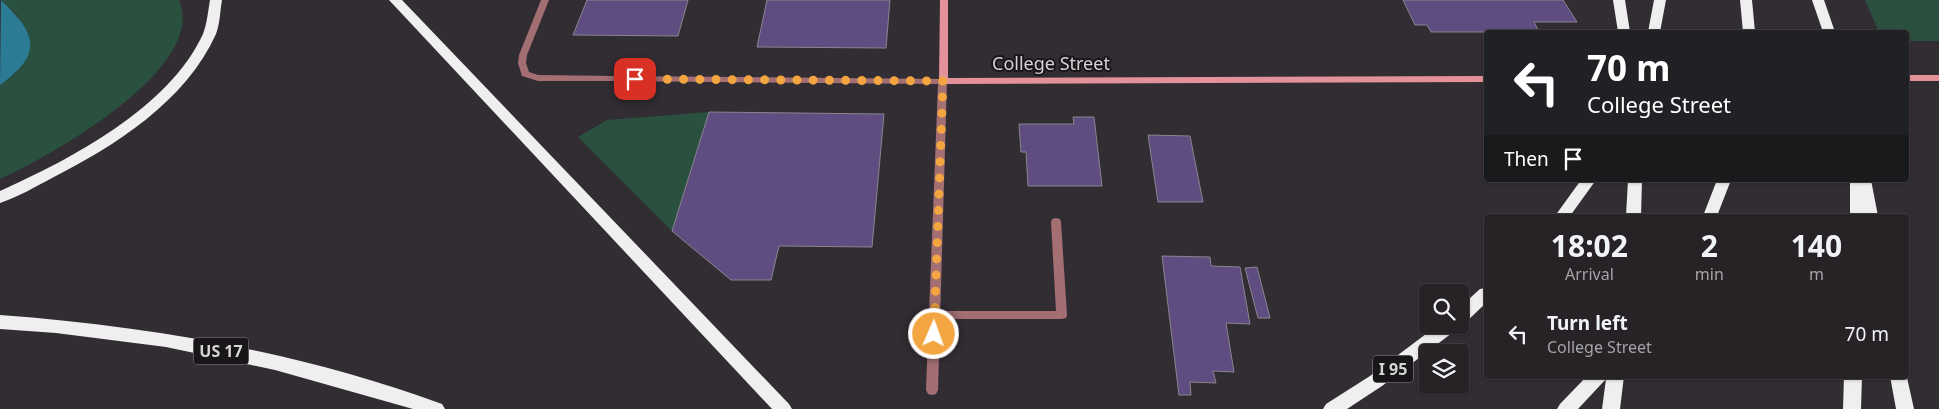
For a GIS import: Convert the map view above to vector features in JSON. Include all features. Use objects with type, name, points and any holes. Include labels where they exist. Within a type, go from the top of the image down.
[{"type":"highway","points":[[0,197],[84,154],[125,128],[158,100],[185,72],[203,47],[213,24],[216,0]]},
{"type":"highway","points":[[395,0],[783,409]]},
{"type":"highway","points":[[1619,0],[1624,30]]},
{"type":"highway","points":[[1654,30],[1660,0]]},
{"type":"highway","points":[[1746,0],[1749,30]]},
{"type":"highway","points":[[1818,0],[1829,30]]},
{"type":"highway","points":[[1564,214],[1588,182]]},
{"type":"highway","points":[[1634,214],[1635,182]]},
{"type":"highway","points":[[1711,214],[1723,182]]},
{"type":"highway","points":[[1857,182],[1857,214]]},
{"type":"highway","points":[[1864,182],[1871,214]]},
{"type":"highway","points":[[1469,309],[1484,296]]},
{"type":"highway","name":"US 17","points":[[0,322],[81,329],[196,346],[323,374],[436,409]]},
{"type":"highway","name":"I 95","points":[[1332,409],[1376,382],[1438,334]]},
{"type":"highway","points":[[1566,409],[1596,379]]},
{"type":"highway","points":[[1611,409],[1615,379]]},
{"type":"highway","points":[[1852,409],[1853,379]]},
{"type":"highway","points":[[1900,379],[1905,409]]},
{"type":"main road","points":[[943,81],[944,0]]},
{"type":"main road","points":[[1909,78],[1939,78]]},
{"type":"main road","name":"College Street","points":[[943,81],[1484,79]]},
{"type":"street","name":"College Street","points":[[545,0],[523,55],[522,70],[525,74],[538,78],[943,81]]},
{"type":"street","points":[[932,390],[943,81]]},
{"type":"street","points":[[934,315],[1062,315],[1056,222]]},
{"type":"green space","points":[[1,0],[179,0],[182,26],[171,54],[148,81],[119,107],[86,131],[53,151],[0,179],[0,85],[17,72],[18,16]]},
{"type":"green space","points":[[1865,0],[1939,0],[1939,41],[1909,41],[1909,30],[1878,30]]},
{"type":"green space","points":[[709,112],[672,231],[578,137],[607,120]]},
{"type":"water","points":[[1,0],[22,23],[28,34],[30,44],[29,53],[23,63],[14,74],[0,85]]},
{"type":"building","points":[[587,0],[688,0],[678,36],[573,35]]},
{"type":"building","points":[[767,0],[890,0],[886,48],[757,47]]},
{"type":"building","points":[[1403,0],[1563,0],[1577,22],[1534,22],[1538,30],[1484,30],[1484,32],[1431,32],[1427,25],[1415,25]]},
{"type":"building","points":[[709,112],[884,114],[872,247],[779,246],[771,280],[731,280],[672,231]]},
{"type":"building","points":[[1073,117],[1094,117],[1102,186],[1028,186],[1026,152],[1021,152],[1019,124],[1074,124]]},
{"type":"building","points":[[1148,135],[1190,136],[1203,202],[1158,202]]},
{"type":"building","points":[[1162,256],[1210,257],[1211,266],[1240,267],[1250,324],[1226,323],[1234,372],[1213,371],[1216,383],[1190,382],[1191,395],[1179,395]]},
{"type":"building","points":[[1257,267],[1270,318],[1258,318],[1245,268]]},
{"type":"route","points":[[635,79],[943,81],[934,334]]}]
